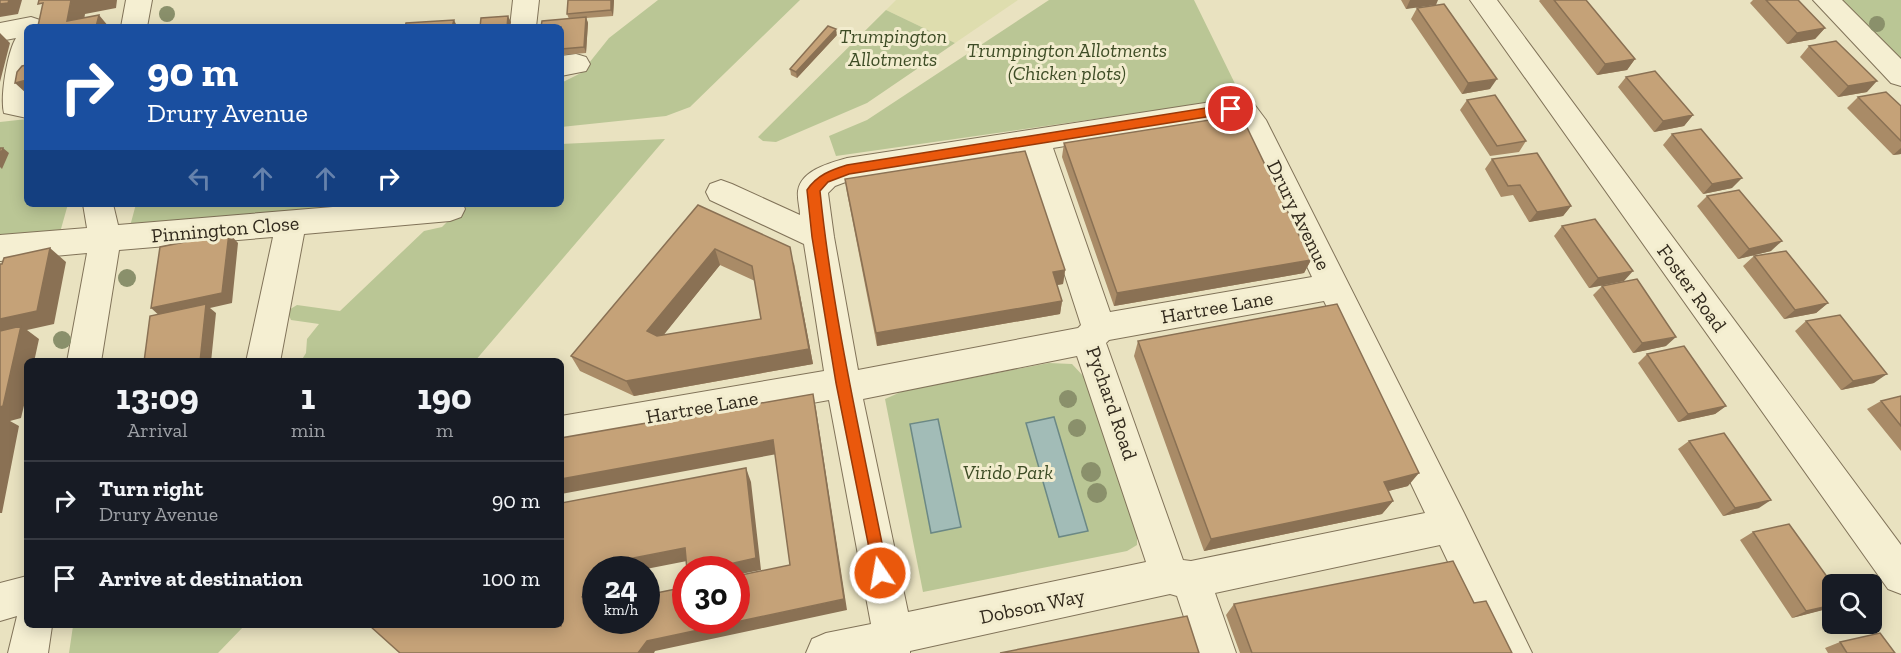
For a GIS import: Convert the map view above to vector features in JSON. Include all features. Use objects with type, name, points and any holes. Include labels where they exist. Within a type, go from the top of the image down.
[{"type":"street","points":[[32,24],[38,0]]},
{"type":"street","points":[[135,24],[139,0]]},
{"type":"street","points":[[523,24],[526,0]]},
{"type":"street","name":"Foster Road","points":[[1483,0],[1901,576]]},
{"type":"street","points":[[1826,0],[1901,75]]},
{"type":"street","points":[[0,32],[24,32]]},
{"type":"street","points":[[24,55],[13,98],[14,106],[24,108]]},
{"type":"street","name":"Drury Avenue","points":[[818,237],[813,190],[824,178],[847,169],[1231,109],[1244,111],[1252,120],[1512,653]]},
{"type":"street","name":"Pychard Road","points":[[1036,140],[1094,334],[1181,578],[1216,653]]},
{"type":"street","points":[[721,192],[818,237],[890,643]]},
{"type":"street","points":[[85,358],[105,239],[99,207]]},
{"type":"street","name":"Pinnington Close","points":[[0,248],[450,209]]},
{"type":"street","points":[[264,358],[291,223]]},
{"type":"street","name":"Hartree Lane","points":[[564,432],[844,385],[1334,286]]},
{"type":"street","name":"Dobson Way","points":[[826,653],[890,643],[1181,578],[1451,525]]},
{"type":"street","points":[[0,602],[24,596]]},
{"type":"street","points":[[28,653],[33,628]]},
{"type":"green space","points":[[658,0],[800,0],[690,107],[666,116],[564,127],[564,82],[581,73],[609,38]]},
{"type":"green space","points":[[896,0],[1018,0],[955,43],[886,10]]},
{"type":"green space","name":"Trumpington Allotments (Chicken plots)","points":[[1049,0],[1194,0],[1242,98],[836,156],[829,136],[867,120]]},
{"type":"green space","points":[[1838,0],[1901,0],[1901,63]]},
{"type":"green space","name":"Trumpington Allotments","points":[[886,10],[955,43],[867,103],[776,142],[763,141],[758,137]]},
{"type":"green space","points":[[24,119],[24,207],[67,207],[59,236],[0,243],[0,122]]},
{"type":"green space","points":[[665,139],[478,358],[303,358],[306,353],[307,339],[319,324],[291,320],[287,311],[297,305],[340,311],[424,231],[442,227],[462,207],[564,207],[564,144]]},
{"type":"green space","points":[[135,207],[410,207],[129,230]]},
{"type":"green space","name":"Virido Park","points":[[1049,363],[1072,364],[1086,379],[1137,534],[1137,545],[1127,551],[923,592],[885,399],[903,391]]},
{"type":"green space","points":[[73,628],[242,628],[218,653],[69,653]]},
{"type":"water","points":[[1054,417],[1088,531],[1059,537],[1026,423]]},
{"type":"water","points":[[938,419],[961,527],[931,533],[910,424]]},
{"type":"building","points":[[0,0],[9,0],[8,3],[0,4]]},
{"type":"building","points":[[39,0],[71,0],[67,21],[99,15],[97,24],[38,24],[43,3],[38,4]]},
{"type":"building","points":[[568,0],[611,0],[611,10],[567,14]]},
{"type":"building","points":[[1554,0],[1586,0],[1635,59],[1605,64]]},
{"type":"building","points":[[1766,0],[1798,0],[1825,28],[1797,33]]},
{"type":"building","points":[[1444,4],[1497,79],[1468,83],[1417,8]]},
{"type":"building","points":[[508,16],[507,24],[480,24],[481,18]]},
{"type":"building","points":[[586,17],[584,47],[564,49],[564,24],[542,24],[542,21]]},
{"type":"building","points":[[454,20],[453,24],[406,23]]},
{"type":"building","points":[[828,26],[836,29],[796,72],[790,69]]},
{"type":"building","points":[[1836,41],[1877,81],[1848,86],[1809,46]]},
{"type":"building","points":[[24,66],[24,81],[15,83],[17,72]]},
{"type":"building","points":[[1655,71],[1693,115],[1663,121],[1626,77]]},
{"type":"building","points":[[1886,92],[1901,106],[1901,141],[1858,97]]},
{"type":"building","points":[[1495,95],[1526,141],[1497,146],[1467,100]]},
{"type":"building","points":[[1241,115],[1311,260],[1117,293],[1064,143]]},
{"type":"building","points":[[1701,129],[1742,178],[1712,184],[1672,134]]},
{"type":"building","points":[[1025,151],[1065,270],[1053,272],[1062,301],[876,333],[845,179]]},
{"type":"building","points":[[1537,153],[1571,206],[1537,212],[1520,185],[1508,186],[1492,159]]},
{"type":"building","points":[[1739,190],[1782,241],[1749,249],[1707,196]]},
{"type":"building","points":[[698,205],[790,247],[809,349],[626,381],[571,356]],"holes":[[[715,249],[752,266],[761,319],[657,336],[647,331]]]},
{"type":"building","points":[[1595,219],[1633,271],[1598,278],[1562,226]]},
{"type":"building","points":[[229,233],[222,293],[151,308],[160,247]]},
{"type":"building","points":[[50,248],[37,311],[0,319],[0,264],[4,258]]},
{"type":"building","points":[[1786,251],[1828,303],[1795,310],[1754,256]]},
{"type":"building","points":[[1637,279],[1676,337],[1642,343],[1602,286]]},
{"type":"building","points":[[206,304],[200,358],[145,358],[150,316]]},
{"type":"building","points":[[1337,304],[1419,473],[1384,482],[1393,501],[1211,539],[1138,341]]},
{"type":"building","points":[[1840,315],[1887,374],[1853,381],[1806,321]]},
{"type":"building","points":[[21,326],[3,406],[0,407],[0,331]]},
{"type":"building","points":[[1684,346],[1726,406],[1688,414],[1647,354]]},
{"type":"building","points":[[813,394],[844,599],[750,619],[750,573],[790,565],[773,440],[564,478],[564,437]]},
{"type":"building","points":[[1901,396],[1901,426],[1881,401]]},
{"type":"building","points":[[1724,433],[1771,500],[1735,508],[1689,441]]},
{"type":"building","points":[[746,468],[756,558],[750,559],[750,556],[686,556],[685,548],[644,556],[582,556],[582,634],[660,634],[660,592],[672,590],[672,634],[680,634],[647,641],[638,653],[400,653],[372,628],[564,628],[564,502]]},
{"type":"building","points":[[1789,524],[1825,574],[1822,574],[1822,607],[1806,611],[1753,532]]},
{"type":"building","points":[[1453,561],[1474,603],[1486,601],[1512,653],[1252,653],[1234,604]]},
{"type":"building","points":[[1187,616],[1199,653],[1000,653]]},
{"type":"building","points":[[1881,634],[1895,653],[1847,653],[1840,642]]},
{"type":"route","points":[[880,573],[843,383],[813,205],[813,190],[824,178],[847,169],[1231,109]]}]
